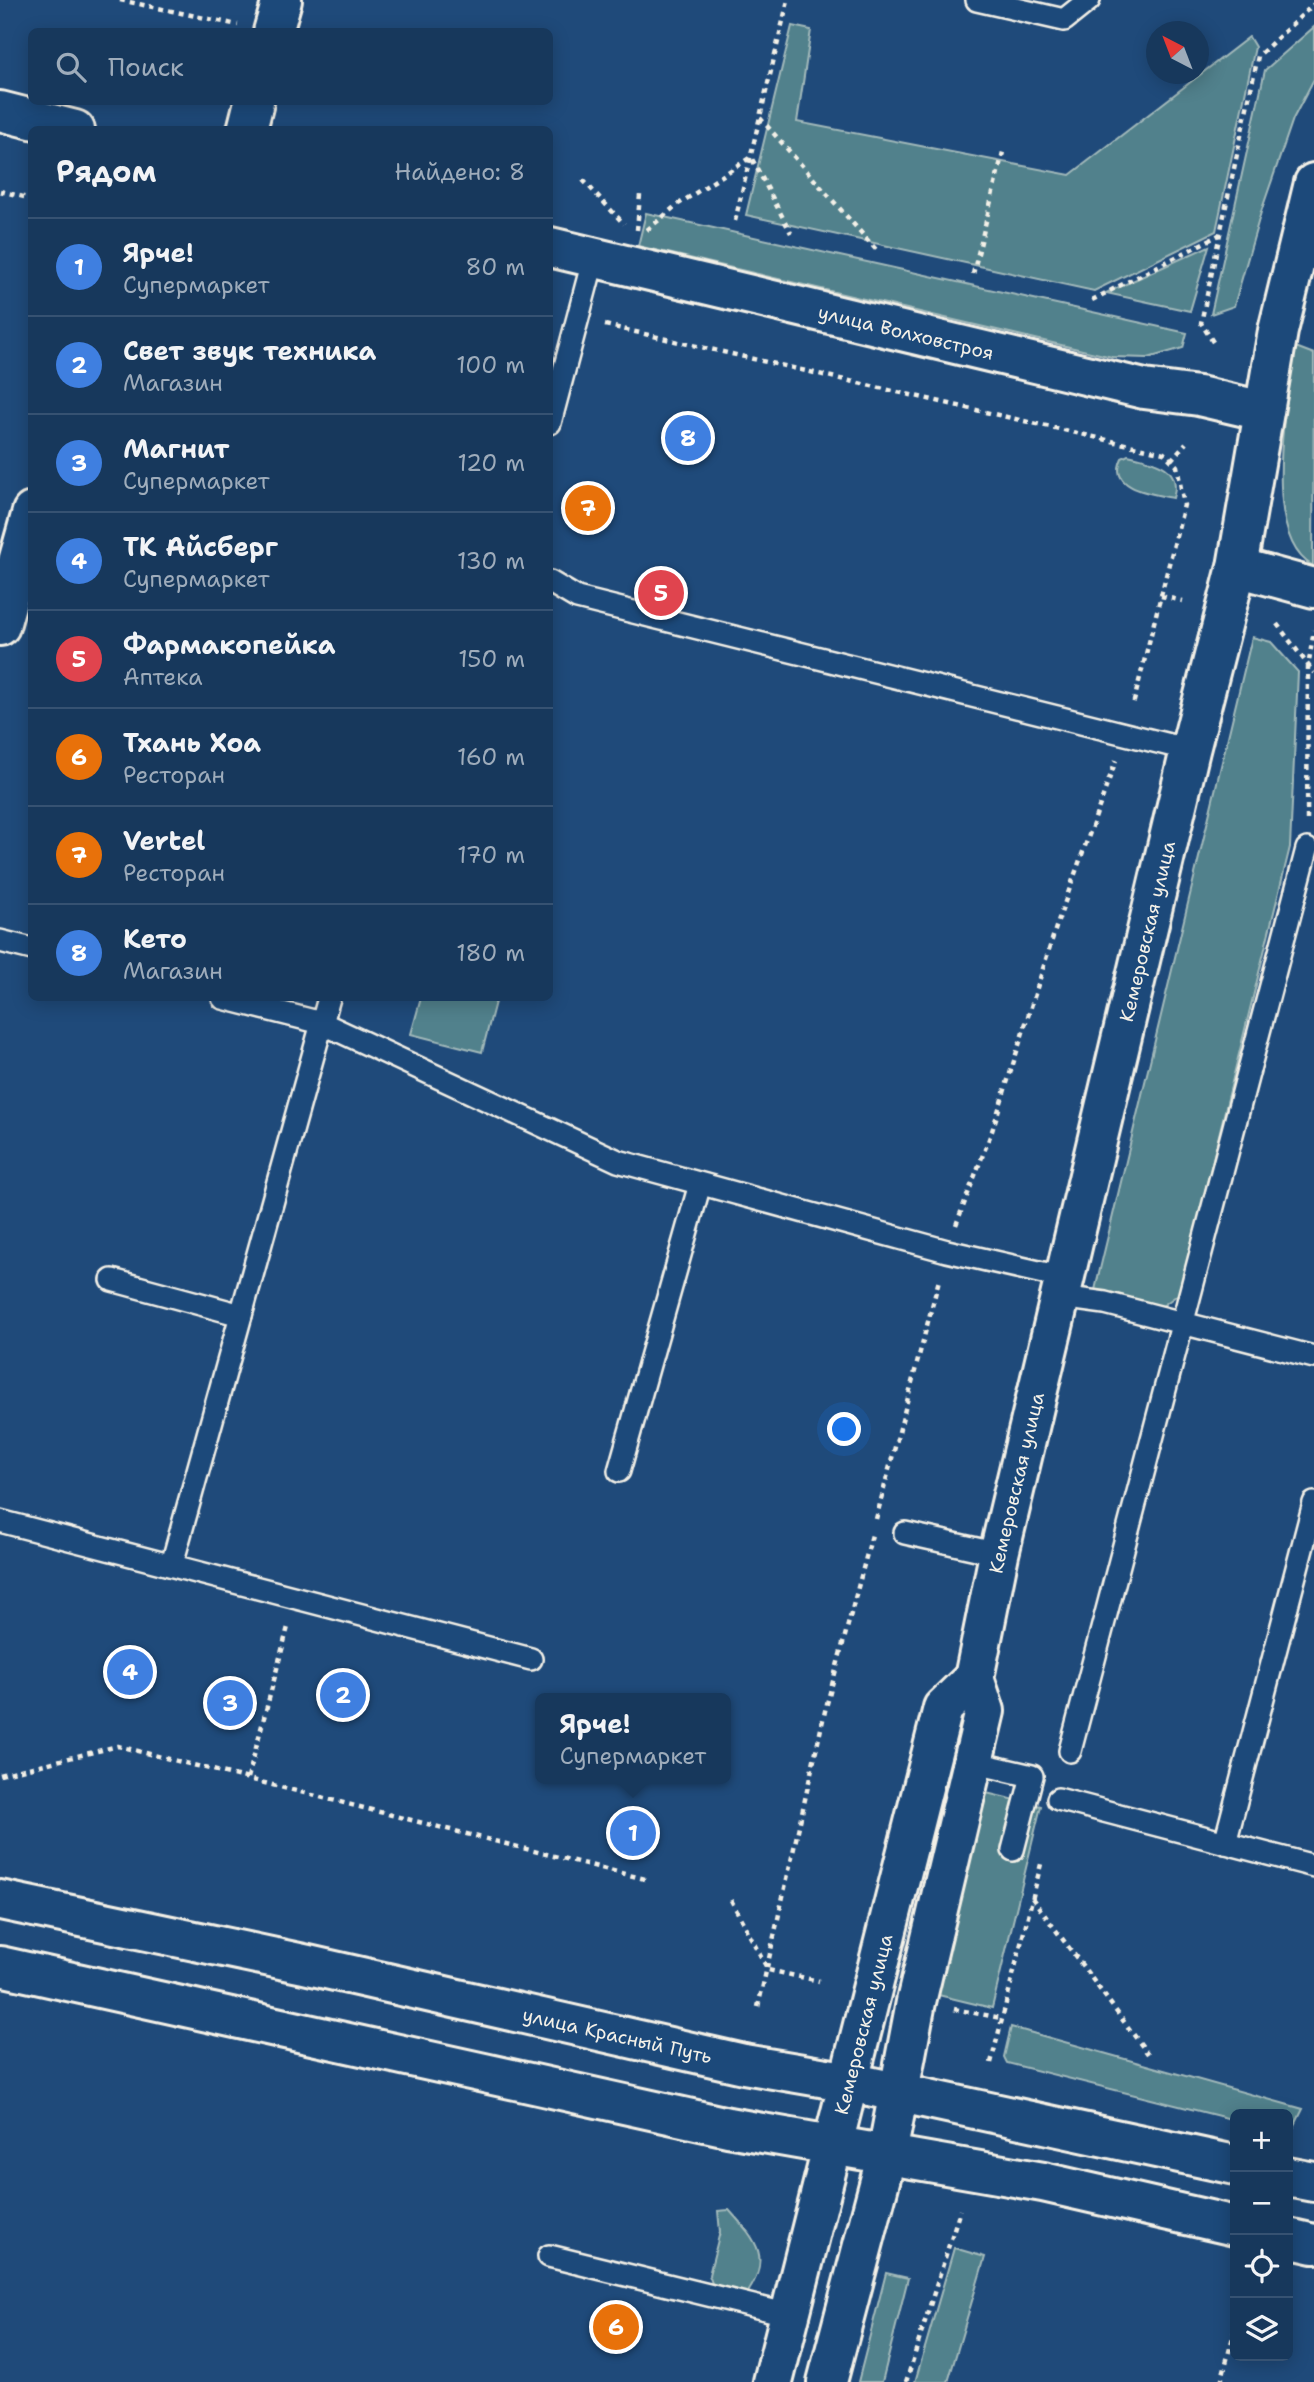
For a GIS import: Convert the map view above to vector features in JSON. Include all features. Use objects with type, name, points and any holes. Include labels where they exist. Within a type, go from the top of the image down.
[{"type":"main road","points":[[257,28],[282,0]]},
{"type":"main road","points":[[248,126],[253,105]]},
{"type":"main road","points":[[0,111],[59,126]]},
{"type":"main road","name":"Кемеровская улица","points":[[827,2382],[887,2154],[897,2093],[985,1711],[974,1678],[999,1554],[1190,750],[1237,567],[1278,331],[1314,183]]},
{"type":"main road","name":"улица Волховстроя","points":[[553,248],[1144,388],[1199,396],[1263,411]]},
{"type":"main road","points":[[0,626],[28,526]]},
{"type":"main road","points":[[1237,567],[1314,588]]},
{"type":"main road","name":"Кемеровская улица","points":[[773,2382],[835,2145],[943,1708],[974,1678]]},
{"type":"main road","name":"улица Красный Путь","points":[[0,1900],[304,1964],[744,2064],[850,2082],[1230,2164]]},
{"type":"main road","points":[[0,1966],[728,2127],[1043,2182],[1230,2225]]},
{"type":"main road","points":[[1293,2177],[1314,2182]]},
{"type":"main road","points":[[1293,2239],[1314,2245]]},
{"type":"lane","points":[[977,0],[1064,20],[1089,0]]},
{"type":"lane","points":[[553,411],[594,257]]},
{"type":"lane","points":[[553,584],[577,598],[1190,750]]},
{"type":"lane","points":[[1070,1751],[1307,849]]},
{"type":"lane","points":[[0,941],[28,948]]},
{"type":"lane","points":[[235,1001],[322,1023],[618,1161],[947,1251],[1105,1303],[1314,1357]]},
{"type":"lane","points":[[172,1564],[328,1001]]},
{"type":"lane","points":[[620,1471],[701,1184]]},
{"type":"lane","points":[[113,1280],[241,1315]]},
{"type":"lane","points":[[1225,1843],[1314,1503]]},
{"type":"lane","points":[[0,1521],[531,1659]]},
{"type":"lane","points":[[905,1532],[999,1554]]},
{"type":"lane","points":[[972,1762],[1032,1776],[1013,1850]]},
{"type":"lane","points":[[1058,1800],[1314,1866]]},
{"type":"lane","points":[[549,2256],[790,2315]]},
{"type":"path","points":[[120,0],[251,28]]},
{"type":"path","points":[[735,221],[788,0]]},
{"type":"path","points":[[1213,342],[1201,323],[1258,56],[1314,4]]},
{"type":"path","points":[[760,118],[879,253]]},
{"type":"path","points":[[973,274],[1004,148]]},
{"type":"path","points":[[751,157],[791,233]]},
{"type":"path","points":[[637,238],[677,205],[751,157]]},
{"type":"path","points":[[583,180],[637,238]]},
{"type":"path","points":[[0,191],[28,198]]},
{"type":"path","points":[[637,238],[640,195]]},
{"type":"path","points":[[1092,300],[1219,235]]},
{"type":"path","points":[[576,319],[1164,453],[1177,466],[1184,505],[1125,733],[1056,924],[992,1131],[947,1251],[825,1711],[758,2007]]},
{"type":"path","points":[[1171,460],[1186,443]]},
{"type":"path","points":[[1161,596],[1183,601]]},
{"type":"path","points":[[1277,624],[1314,673]]},
{"type":"path","points":[[1307,849],[1308,667],[1314,631]]},
{"type":"path","points":[[248,1778],[296,1597]]},
{"type":"path","points":[[0,1774],[118,1746],[649,1880]]},
{"type":"path","points":[[991,2063],[1042,1861]]},
{"type":"path","points":[[1032,1898],[1148,2054]]},
{"type":"path","points":[[731,1900],[768,1970],[819,1981]]},
{"type":"path","points":[[942,2007],[1001,2018]]},
{"type":"path","points":[[906,2382],[960,2210]]},
{"type":"path","points":[[1221,2382],[1230,2348]]},
{"type":"green space","points":[[792,26],[811,30],[797,122],[1070,175],[1188,84],[1209,84],[1209,68],[1249,37],[1255,47],[1216,231],[1094,291],[746,215]]},
{"type":"green space","points":[[1314,27],[1314,79],[1293,119],[1261,212],[1234,306],[1211,314],[1265,70]]},
{"type":"green space","points":[[646,213],[1187,333],[1183,348],[1148,358],[1112,357],[638,246]]},
{"type":"green space","points":[[1209,246],[1190,311],[1106,293]]},
{"type":"green space","points":[[1293,346],[1314,354],[1313,566],[1296,550],[1286,527],[1282,498],[1283,431]]},
{"type":"green space","points":[[1128,455],[1156,463],[1170,472],[1175,487],[1173,498],[1144,492],[1126,483],[1119,468],[1122,458]]},
{"type":"green space","points":[[1252,637],[1271,642],[1298,672],[1290,847],[1180,1293],[1161,1307],[1095,1290]]},
{"type":"green space","points":[[420,1001],[495,1001],[482,1052],[411,1034]]},
{"type":"green space","points":[[978,1791],[1041,1806],[992,2008],[930,1993]]},
{"type":"green space","points":[[1011,2027],[1303,2109],[1293,2128],[1293,2109],[1230,2109],[1230,2119],[1007,2063],[1004,2057]]},
{"type":"green space","points":[[729,2210],[748,2232],[760,2261],[753,2284],[744,2298],[714,2289],[709,2275],[720,2232],[718,2211]]},
{"type":"green space","points":[[954,2248],[985,2257],[948,2382],[915,2382]]},
{"type":"green space","points":[[886,2273],[908,2278],[882,2382],[858,2382]]},
{"type":"place","name":"Кето","points":[[688,438]]},
{"type":"place","name":"Vertel","points":[[588,508]]},
{"type":"place","name":"Фармакопейка","points":[[661,593]]},
{"type":"place","name":"ТК Айсберг","points":[[130,1672]]},
{"type":"place","name":"Свет звук техника","points":[[343,1695]]},
{"type":"place","name":"Магнит","points":[[230,1703]]},
{"type":"place","name":"Ярче!","points":[[633,1833]]},
{"type":"place","name":"Тхань Хоа","points":[[616,2327]]}]
